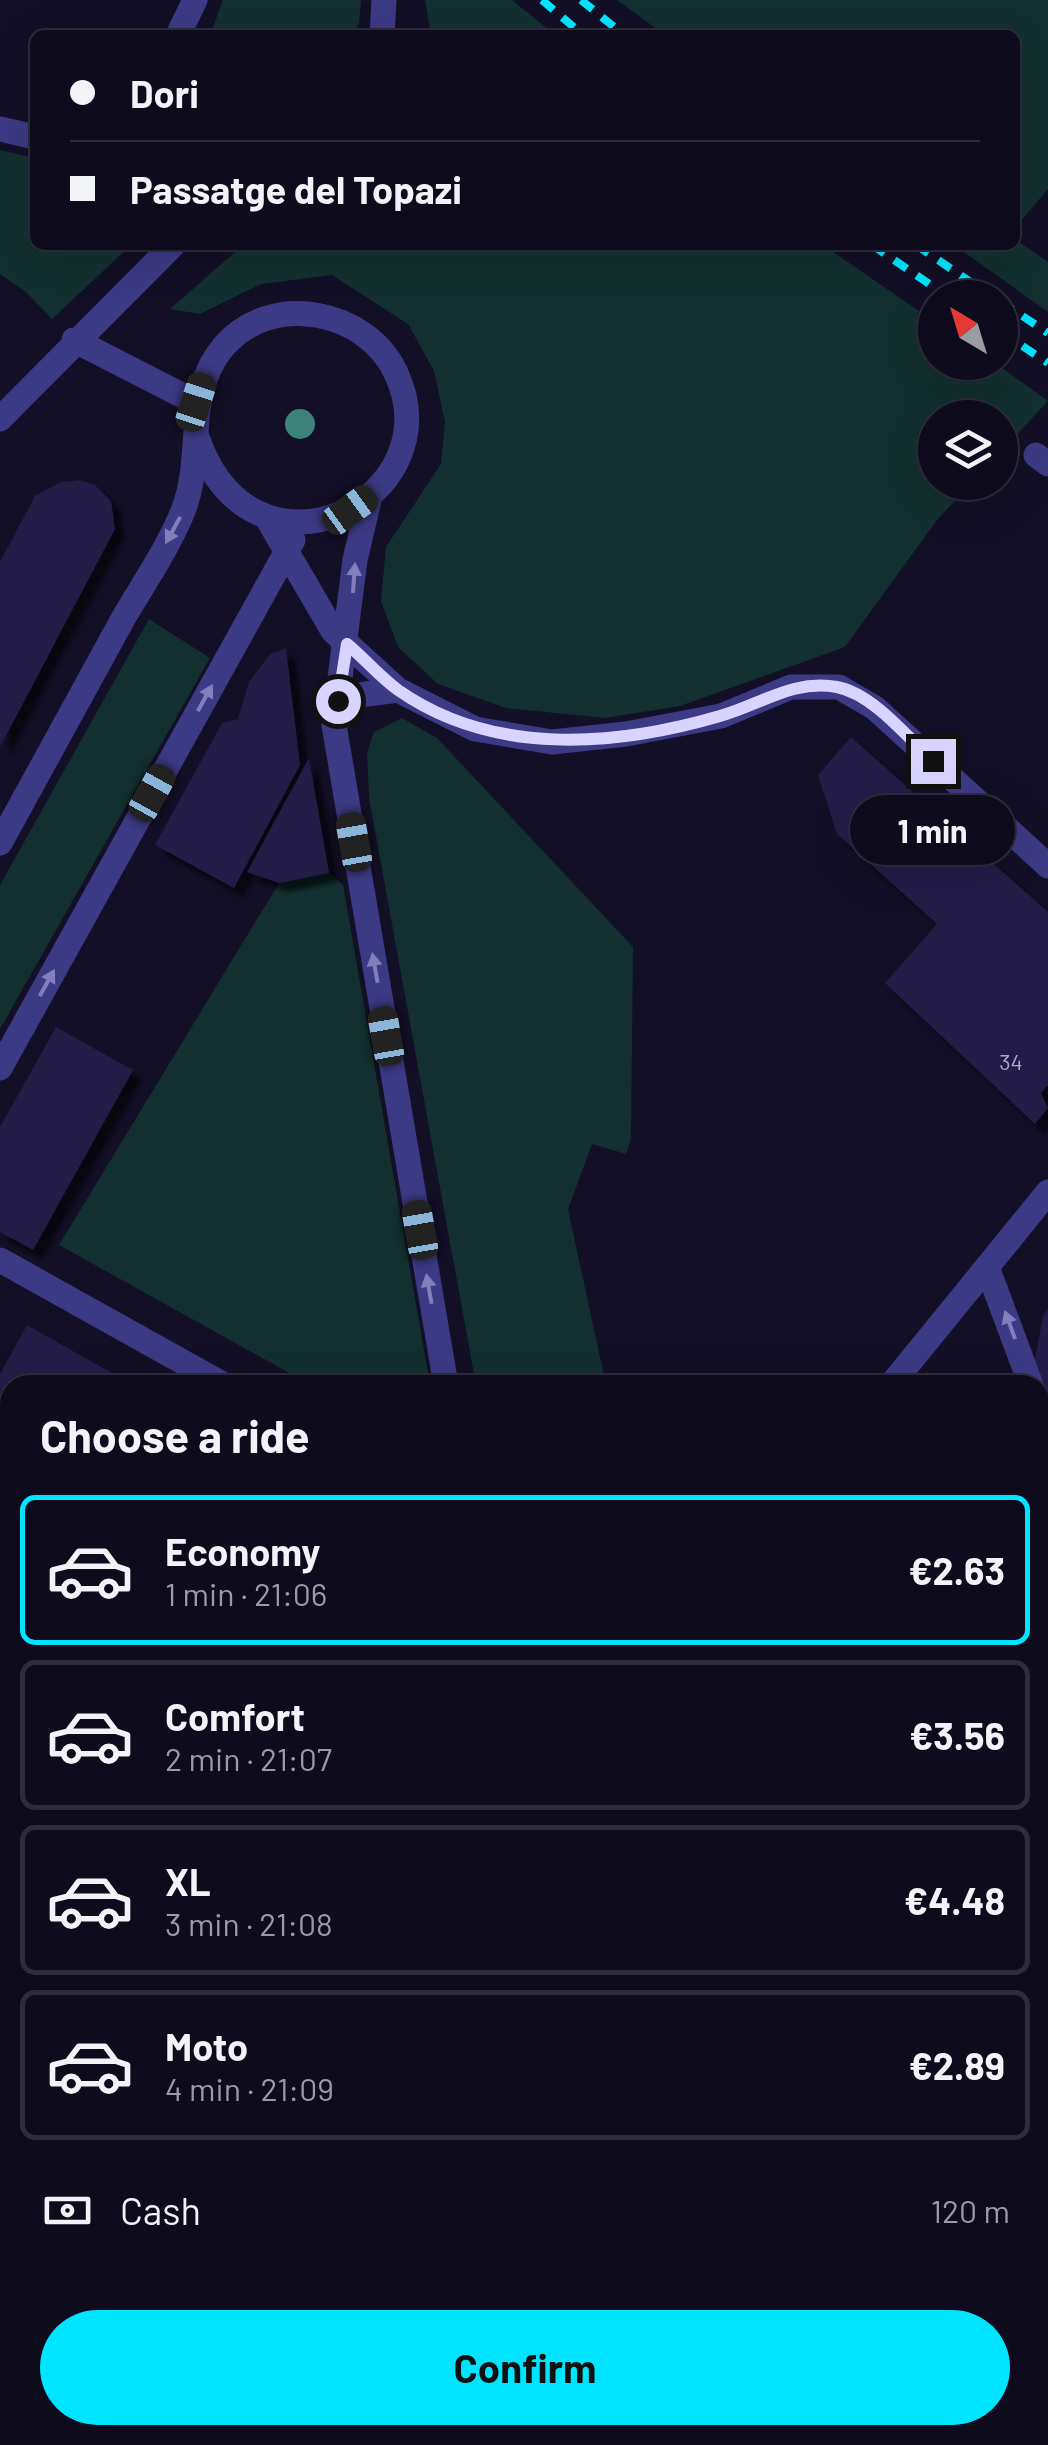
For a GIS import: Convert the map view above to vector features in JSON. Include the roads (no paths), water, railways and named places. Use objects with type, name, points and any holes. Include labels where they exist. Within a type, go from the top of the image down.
[{"type":"street","points":[[180,30],[195,0]]},
{"type":"street","points":[[382,30],[384,0]]},
{"type":"street","points":[[0,129],[30,136]]},
{"type":"street","points":[[0,419],[74,340],[168,250]]},
{"type":"street","points":[[0,843],[184,510],[197,437],[196,402],[207,370],[226,343],[254,324],[286,314],[319,314],[351,325],[378,345],[406,406],[404,439],[398,455],[370,496],[350,510],[302,523],[268,518],[221,487],[206,464],[197,437]]},
{"type":"street","points":[[74,340],[196,402]]},
{"type":"street","points":[[370,496],[355,560],[334,726],[444,1375]]},
{"type":"street","points":[[268,518],[333,630],[398,690],[475,729],[552,742],[721,716],[792,687],[839,687],[875,708],[1048,866]]},
{"type":"street","points":[[0,1068],[302,523]]},
{"type":"street","points":[[334,726],[359,695],[398,690]]},
{"type":"street","points":[[899,1375],[1048,1192]]},
{"type":"street","points":[[0,1260],[206,1375]]},
{"type":"street","points":[[987,1266],[1027,1375]]},
{"type":"railway","points":[[542,0],[577,30]]},
{"type":"railway","points":[[581,0],[618,30]]},
{"type":"railway","points":[[879,250],[924,280]]},
{"type":"railway","points":[[923,250],[968,280]]},
{"type":"railway","points":[[1018,313],[1048,333]]},
{"type":"railway","points":[[1018,343],[1048,363]]}]
